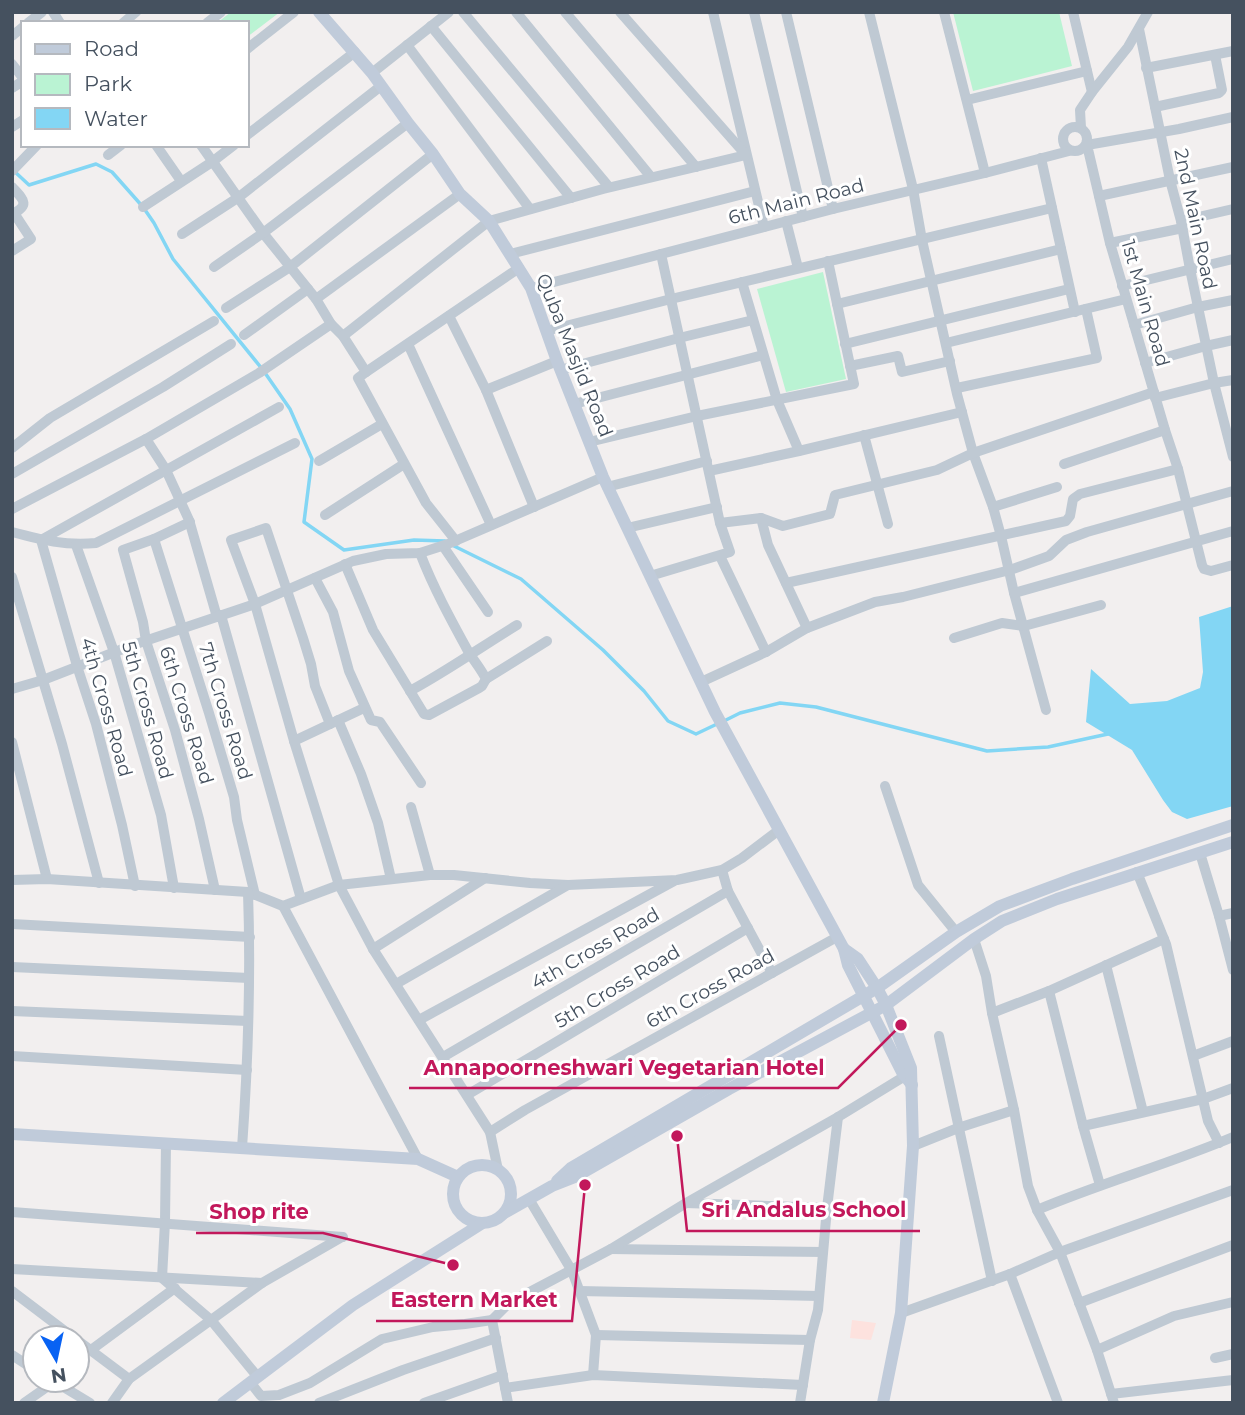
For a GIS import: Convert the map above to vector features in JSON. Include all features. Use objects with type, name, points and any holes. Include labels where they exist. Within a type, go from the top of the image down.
[{"type":"street","points":[[248,47],[294,12]]},
{"type":"street","name":"Quba Masjid Road","points":[[319,12],[372,73],[460,194],[489,221],[531,288],[558,365],[605,482],[715,712],[779,830]]},
{"type":"street","points":[[372,73],[449,12]]},
{"type":"street","points":[[464,12],[609,187]]},
{"type":"street","points":[[516,12],[651,177]]},
{"type":"street","points":[[565,12],[696,167]]},
{"type":"street","points":[[620,12],[746,155]]},
{"type":"street","points":[[713,12],[764,227]]},
{"type":"street","points":[[754,12],[803,216]]},
{"type":"street","points":[[786,12],[833,209]]},
{"type":"street","points":[[869,12],[913,189],[922,240],[962,412],[973,453],[1002,536],[1014,593],[1046,710]]},
{"type":"street","points":[[944,12],[985,173]]},
{"type":"street","points":[[1073,12],[1092,92]]},
{"type":"street","points":[[1087,145],[1087,135],[1081,128],[1080,110],[1128,47],[1148,12]]},
{"type":"street","points":[[431,26],[571,198]]},
{"type":"street","name":"2nd Main Road","points":[[1139,29],[1214,383],[1228,423],[1233,457]]},
{"type":"street","points":[[407,45],[530,209]]},
{"type":"street","points":[[1146,68],[1233,51]]},
{"type":"street","points":[[248,134],[355,52]]},
{"type":"street","points":[[1154,107],[1219,93],[1222,90],[1215,55]]},
{"type":"street","points":[[967,100],[1087,71]]},
{"type":"street","points":[[182,234],[239,197],[381,86]]},
{"type":"street","points":[[1081,128],[1071,127],[1064,134],[1063,143],[1069,151],[1079,151],[1087,145],[1233,117]]},
{"type":"street","points":[[214,267],[408,123]]},
{"type":"street","name":"1st Main Road","points":[[1087,145],[1110,243],[1164,430],[1178,469],[1204,569],[1211,571],[1233,565]]},
{"type":"street","points":[[16,167],[35,147]]},
{"type":"street","points":[[108,155],[118,147]]},
{"type":"street","points":[[157,147],[181,181]]},
{"type":"street","points":[[202,147],[262,233],[317,299],[331,324],[343,336],[366,373]]},
{"type":"street","points":[[143,206],[231,147]]},
{"type":"street","name":"6th Main Road","points":[[531,288],[803,216],[1069,151]]},
{"type":"street","points":[[226,308],[290,267],[433,154]]},
{"type":"street","points":[[343,336],[489,221],[609,187],[746,155]]},
{"type":"street","points":[[957,388],[1097,358],[1080,310],[1069,289],[1041,158]]},
{"type":"street","points":[[1099,196],[1233,166]]},
{"type":"street","points":[[12,187],[24,203],[21,210],[13,214],[32,239],[12,251]]},
{"type":"street","points":[[510,254],[755,191]]},
{"type":"street","points":[[317,299],[460,194]]},
{"type":"street","points":[[546,331],[1052,208]]},
{"type":"street","points":[[1110,243],[1233,209]]},
{"type":"street","points":[[786,221],[798,268]]},
{"type":"street","points":[[837,304],[1061,249]]},
{"type":"street","points":[[650,576],[730,552],[720,523],[661,254]]},
{"type":"street","points":[[1122,286],[1233,258]]},
{"type":"street","points":[[589,442],[697,416],[854,384],[828,261]]},
{"type":"street","points":[[488,612],[358,378],[519,268]]},
{"type":"street","points":[[743,282],[778,400],[799,451]]},
{"type":"street","points":[[244,335],[308,289]]},
{"type":"street","points":[[845,344],[1069,289]]},
{"type":"street","points":[[946,343],[1126,299]]},
{"type":"street","points":[[1134,325],[1233,300]]},
{"type":"street","points":[[449,316],[486,390],[534,507]]},
{"type":"street","points":[[486,390],[558,365],[753,320]]},
{"type":"street","points":[[12,448],[50,418],[214,321]]},
{"type":"street","points":[[12,509],[146,439],[259,373],[331,324]]},
{"type":"street","points":[[1145,362],[1206,345],[1233,341]]},
{"type":"street","points":[[12,474],[163,387],[231,344]]},
{"type":"street","points":[[408,344],[491,525]]},
{"type":"street","points":[[574,404],[764,355]]},
{"type":"street","points":[[850,366],[898,356],[902,372],[950,361]]},
{"type":"street","points":[[720,523],[761,518],[783,526],[830,514],[835,495],[937,470],[973,453],[1155,395],[1233,380]]},
{"type":"street","points":[[41,540],[279,407]]},
{"type":"street","points":[[12,689],[255,604],[345,564],[386,554],[420,553],[605,482],[799,451],[962,412]]},
{"type":"street","points":[[319,461],[382,424]]},
{"type":"street","points":[[1064,464],[1164,430]]},
{"type":"street","points":[[864,435],[888,524]]},
{"type":"street","points":[[146,439],[166,470],[190,522],[301,899]]},
{"type":"street","points":[[12,532],[76,545],[96,543],[295,443]]},
{"type":"street","points":[[325,514],[404,464]]},
{"type":"street","points":[[786,583],[1066,521],[1070,516],[1073,499],[1080,494],[1178,469]]},
{"type":"street","points":[[993,507],[1057,487]]},
{"type":"street","points":[[701,682],[766,652],[807,628],[875,602],[1010,570],[1049,556],[1066,540],[1076,536],[1233,491]]},
{"type":"street","points":[[627,528],[717,507]]},
{"type":"street","points":[[761,518],[768,545],[807,628]]},
{"type":"street","points":[[154,539],[190,522]]},
{"type":"street","points":[[391,879],[378,823],[360,774],[315,686],[311,664],[266,528],[231,540],[255,604],[294,741],[340,885],[373,949],[490,1132],[498,1170]]},
{"type":"street","points":[[1014,593],[1233,531]]},
{"type":"street","name":"6th Cross Road","points":[[154,539],[122,550],[146,641],[175,730],[215,890]]},
{"type":"street","name":"7th Cross Road","points":[[154,539],[234,797],[252,893],[242,1148]]},
{"type":"street","name":"4th Cross Road","points":[[41,540],[96,724],[135,886]]},
{"type":"street","name":"5th Cross Road","points":[[76,545],[114,652],[161,815],[174,888]]},
{"type":"street","points":[[420,553],[428,575],[486,679]]},
{"type":"street","points":[[720,556],[766,652]]},
{"type":"street","points":[[345,564],[373,630],[424,714],[429,715],[479,688],[486,679],[547,641]]},
{"type":"street","points":[[12,577],[62,744],[99,883]]},
{"type":"street","points":[[315,578],[333,612],[349,671],[364,708],[371,720],[380,722],[421,783]]},
{"type":"street","points":[[954,638],[1002,623],[1024,626],[1101,605]]},
{"type":"street","points":[[410,691],[517,625]]},
{"type":"street","points":[[294,741],[364,708]]},
{"type":"street","points":[[12,742],[47,879]]},
{"type":"street","points":[[884,786],[918,885],[956,932]]},
{"type":"street","points":[[411,807],[430,876]]},
{"type":"street","points":[[552,1186],[571,1168],[877,988],[956,932],[1000,906],[1233,825]]},
{"type":"street","points":[[283,906],[340,885],[430,876],[454,875],[568,885],[677,880],[722,870],[779,830],[841,943],[848,965],[909,1081]]},
{"type":"street","points":[[506,1212],[510,1203],[510,1184],[498,1170],[481,1165],[472,1166],[458,1177],[452,1193],[457,1210],[471,1222],[490,1223],[552,1186],[575,1177],[729,1089],[886,1005],[974,939],[1002,922],[1137,872],[1233,842]]},
{"type":"street","points":[[1200,853],[1233,970]]},
{"type":"street","points":[[722,870],[728,891],[772,973]]},
{"type":"street","points":[[1137,872],[1164,939],[1208,1121],[1219,1143]]},
{"type":"street","points":[[13,878],[252,893],[283,906],[418,1159]]},
{"type":"street","points":[[373,949],[485,878]]},
{"type":"street","points":[[419,1020],[677,880]]},
{"type":"street","points":[[396,984],[568,885]]},
{"type":"street","name":"4th Cross Road","points":[[443,1057],[728,891]]},
{"type":"street","points":[[1219,916],[1233,913]]},
{"type":"street","points":[[12,924],[250,937]]},
{"type":"street","name":"5th Cross Road","points":[[467,1095],[748,928]]},
{"type":"street","points":[[974,939],[986,975],[1028,1186],[1037,1210],[1060,1252],[1112,1398],[1233,1380]]},
{"type":"street","points":[[992,1013],[1049,991],[1164,939]]},
{"type":"street","points":[[841,943],[858,960],[877,988],[911,1068],[909,1081],[913,1146],[901,1313],[884,1403]]},
{"type":"street","name":"6th Cross Road","points":[[490,1132],[772,973],[841,943]]},
{"type":"street","points":[[1106,965],[1143,1112]]},
{"type":"street","points":[[12,967],[249,978]]},
{"type":"street","points":[[1049,991],[1100,1185]]},
{"type":"street","points":[[12,1011],[248,1021]]},
{"type":"street","points":[[939,1036],[992,1281]]},
{"type":"street","points":[[1193,1056],[1233,1041]]},
{"type":"street","points":[[12,1056],[247,1070]]},
{"type":"street","points":[[162,1278],[211,1320],[254,1379],[261,1396],[279,1395],[310,1383],[382,1339],[433,1327],[492,1320],[509,1303],[611,1249],[838,1117],[909,1081]]},
{"type":"street","points":[[1083,1126],[1203,1099],[1233,1088]]},
{"type":"street","points":[[913,1146],[1014,1110]]},
{"type":"street","points":[[800,1403],[810,1340],[818,1310],[838,1117]]},
{"type":"street","points":[[12,1127],[12,1134],[418,1159],[458,1177]]},
{"type":"street","points":[[1037,1210],[1233,1137]]},
{"type":"street","points":[[162,1278],[166,1143]]},
{"type":"street","points":[[901,1313],[992,1281],[1060,1252],[1233,1191]]},
{"type":"street","points":[[529,1199],[572,1271],[596,1335],[593,1375]]},
{"type":"street","points":[[686,1203],[827,1208]]},
{"type":"street","points":[[12,1212],[343,1237],[262,1283],[129,1379],[112,1403]]},
{"type":"street","points":[[223,1403],[365,1297],[481,1224]]},
{"type":"street","points":[[1079,1303],[1233,1245]]},
{"type":"street","points":[[611,1249],[823,1252]]},
{"type":"street","points":[[12,1269],[262,1283]]},
{"type":"street","points":[[1010,1274],[1058,1403]]},
{"type":"street","points":[[129,1379],[91,1350],[175,1288]]},
{"type":"street","points":[[579,1291],[819,1296]]},
{"type":"street","points":[[12,1292],[56,1324]]},
{"type":"street","points":[[1097,1350],[1174,1316],[1233,1302]]},
{"type":"street","points":[[492,1320],[508,1403]]},
{"type":"street","points":[[596,1335],[810,1340]]},
{"type":"street","points":[[319,1403],[496,1338]]},
{"type":"street","points":[[1216,1359],[1233,1354]]},
{"type":"street","points":[[424,1403],[503,1375]]},
{"type":"street","points":[[505,1388],[593,1375],[803,1385]]},
{"type":"street","points":[[75,1394],[90,1403]]},
{"type":"shaded area","points":[[852,1320],[876,1323],[871,1340],[850,1338]]},
{"type":"green space","points":[[231,12],[280,12],[248,36],[248,21],[220,21]]},
{"type":"green space","points":[[953,12],[1059,12],[1072,66],[973,91]]},
{"type":"green space","points":[[823,272],[846,379],[786,392],[757,289]]},
{"type":"water","points":[[1233,606],[1233,806],[1187,819],[1172,812],[1132,750],[1086,722],[1091,669],[1130,704],[1167,701],[1200,688],[1203,672],[1199,617]]},
{"type":"waterway","points":[[14,171],[29,185],[96,164],[112,172],[143,207],[173,259],[263,370],[290,409],[312,459],[304,522],[344,550],[414,540],[445,541]]},
{"type":"waterway","points":[[452,545],[521,579],[603,650],[644,691],[668,721],[696,734],[717,724]]},
{"type":"waterway","points":[[724,721],[740,713],[780,703],[816,707],[987,751],[1048,747],[1108,734]]},
{"type":"place","name":"Annapoorneshwari Vegetarian Hotel","points":[[901,1025]]},
{"type":"place","name":"Sri Andalus School","points":[[677,1136]]},
{"type":"place","name":"Eastern Market","points":[[585,1185]]},
{"type":"place","name":"Shop rite","points":[[453,1265]]}]
